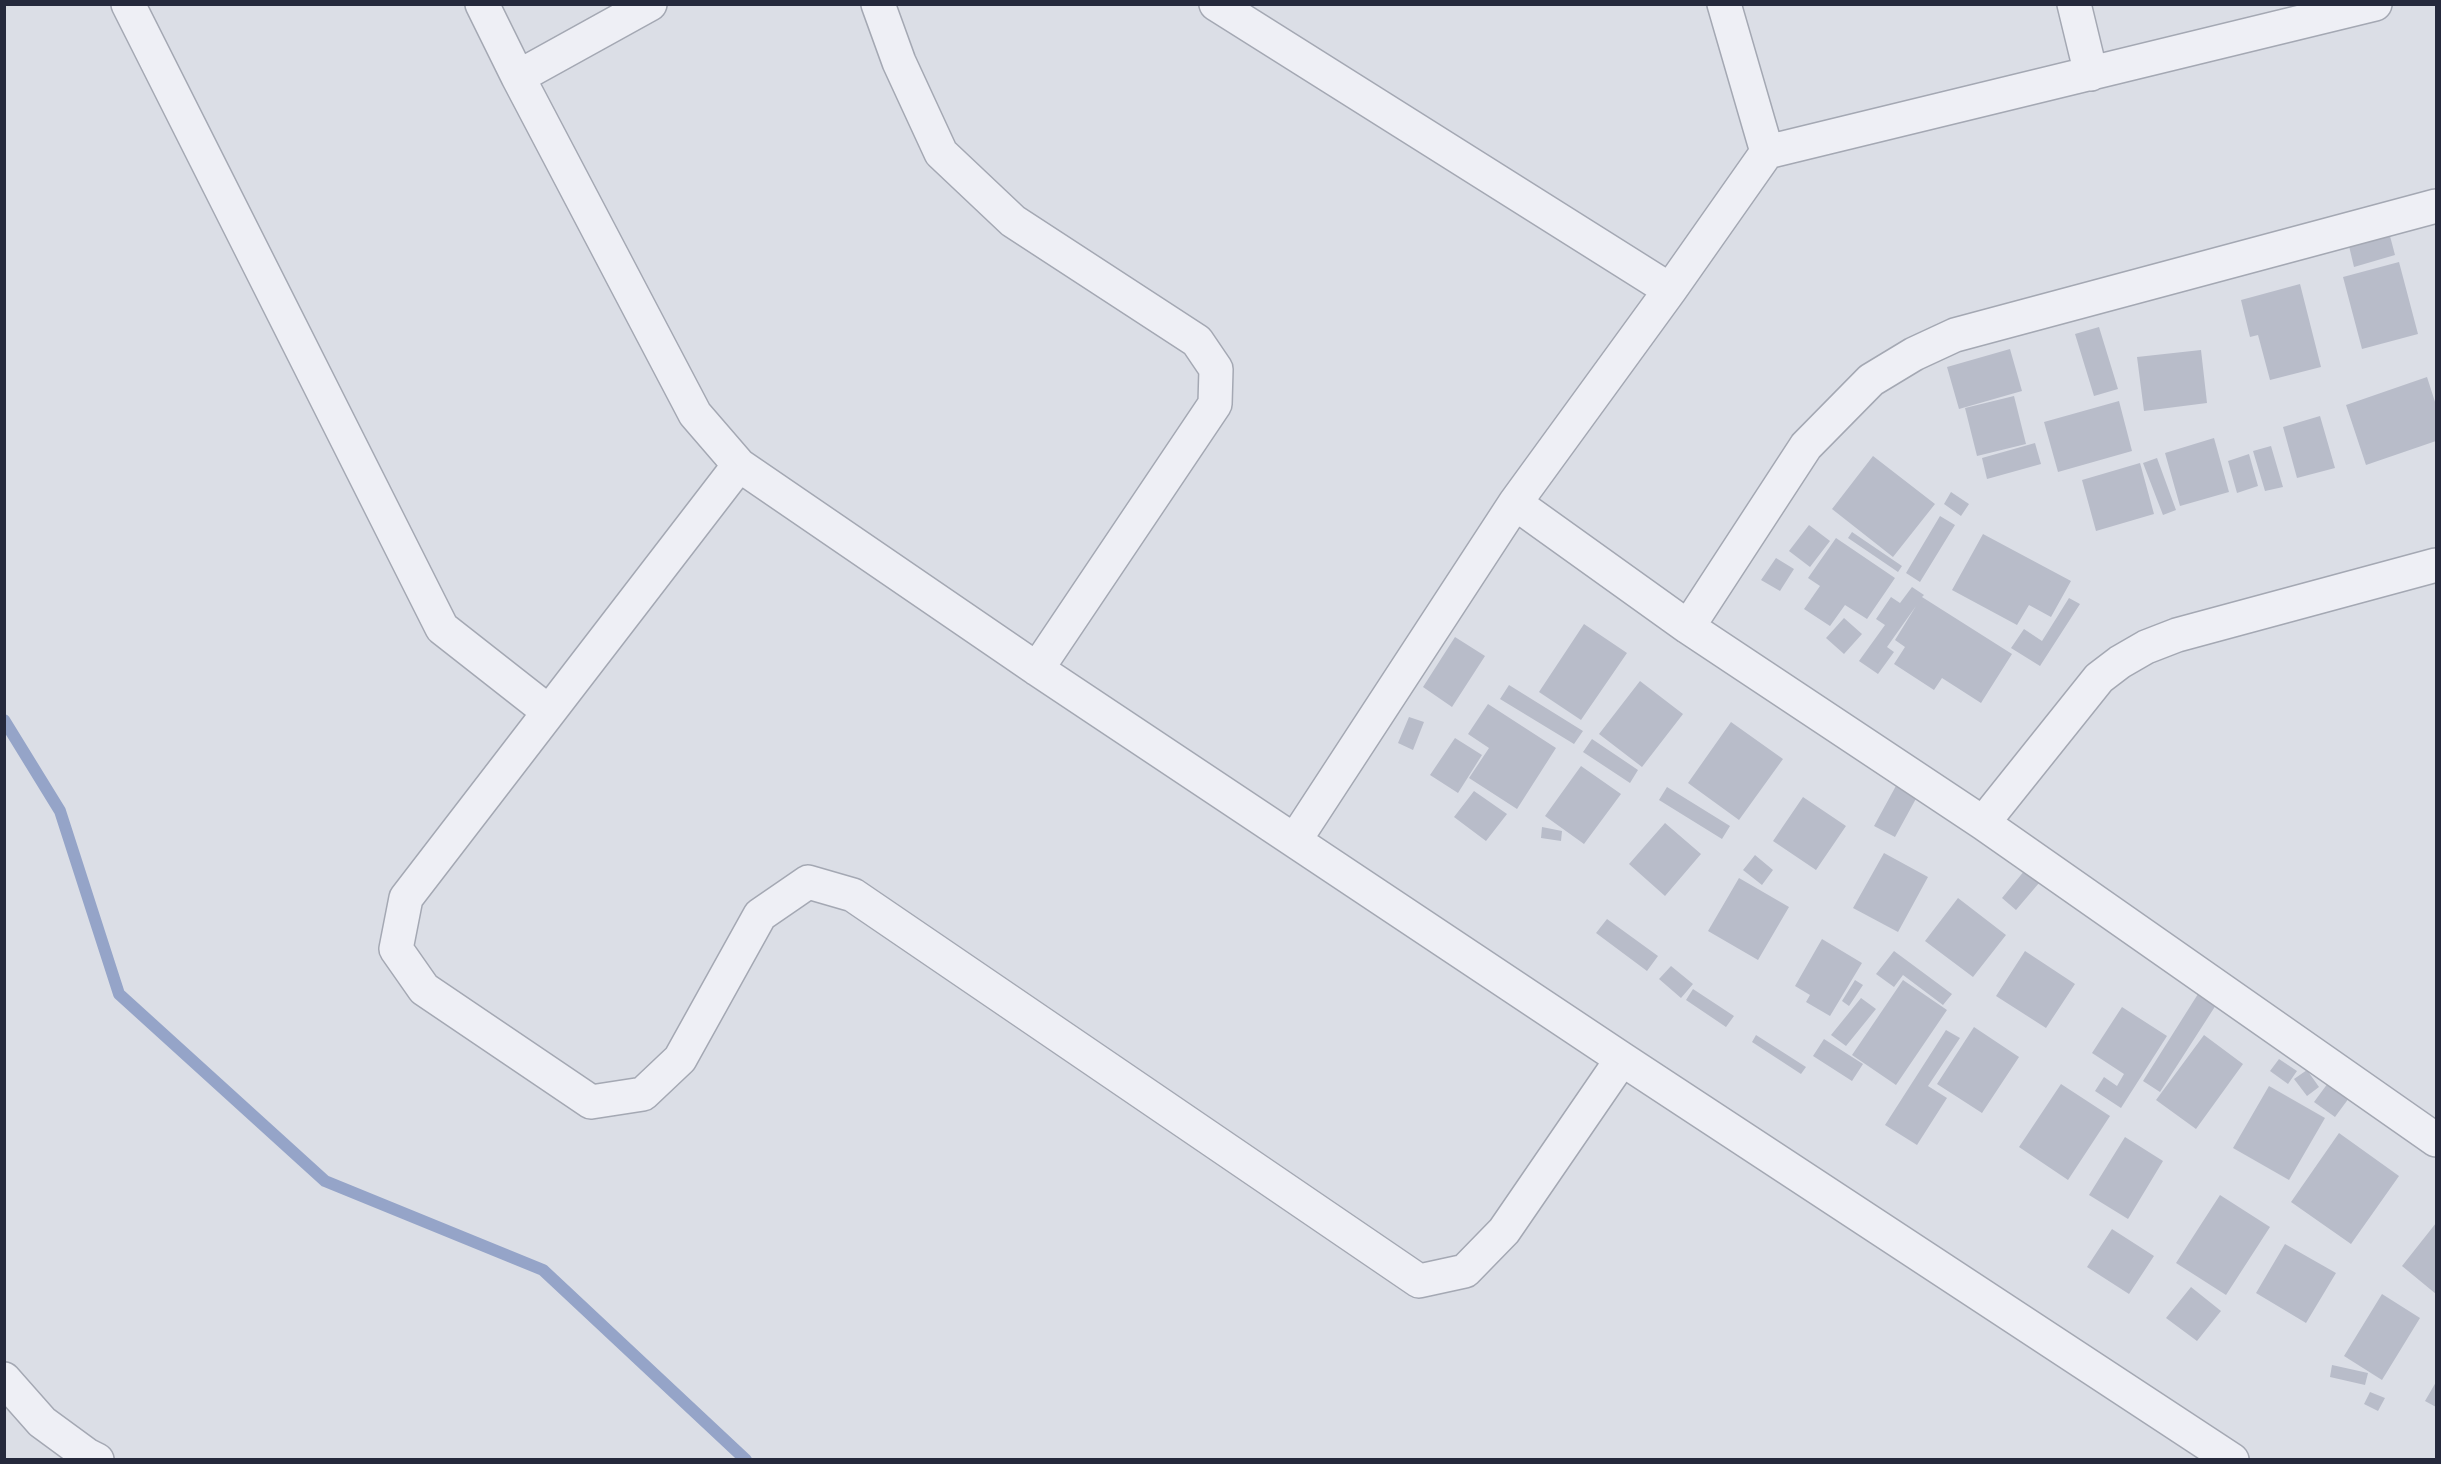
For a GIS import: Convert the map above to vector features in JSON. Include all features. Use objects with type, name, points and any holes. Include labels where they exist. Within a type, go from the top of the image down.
[{"type":"street","points":[[128,4],[442,628],[549,712]]},
{"type":"street","points":[[482,4],[695,414],[739,465],[1037,669],[1622,1059],[2232,1460]]},
{"type":"street","points":[[518,77],[650,4]]},
{"type":"street","points":[[878,4],[899,62],[942,153],[1013,221],[1197,341],[1216,369],[1215,404],[1037,669]]},
{"type":"street","points":[[1216,4],[1670,290]]},
{"type":"street","points":[[1724,4],[1767,152]]},
{"type":"street","points":[[2074,4],[2091,74]]},
{"type":"street","points":[[1295,840],[1515,503],[1767,152],[2375,4]]},
{"type":"street","points":[[1688,627],[1806,446],[1871,380],[1914,354],[1955,335],[2436,206]]},
{"type":"street","points":[[739,465],[406,898],[396,949],[424,989],[591,1102],[643,1095],[680,1059],[760,915],[808,882],[853,895],[1419,1281],[1465,1271],[1504,1231],[1622,1059]]},
{"type":"street","points":[[1515,503],[1688,627],[1983,823],[2436,1140]]},
{"type":"street","points":[[1983,823],[2099,678],[2145,647],[2177,635],[2436,565]]},
{"type":"street","points":[[4,1379],[42,1422],[90,1458]]},
{"type":"building","points":[[2390,236],[2395,255],[2354,267],[2349,246]]},
{"type":"building","points":[[2399,262],[2418,334],[2362,349],[2343,277]]},
{"type":"building","points":[[2300,284],[2321,367],[2270,380],[2258,335],[2250,337],[2241,300]]},
{"type":"building","points":[[2099,327],[2118,389],[2094,396],[2075,334]]},
{"type":"building","points":[[2010,349],[2022,391],[1959,409],[1947,367]]},
{"type":"building","points":[[2201,350],[2207,403],[2144,411],[2137,357]]},
{"type":"building","points":[[2427,377],[2436,405],[2436,441],[2366,465],[2346,405]]},
{"type":"building","points":[[2014,396],[2026,444],[1977,456],[1965,408]]},
{"type":"building","points":[[2119,401],[2132,451],[2058,472],[2044,422]]},
{"type":"building","points":[[2320,416],[2335,468],[2297,478],[2283,427]]},
{"type":"building","points":[[2214,438],[2229,492],[2180,506],[2165,453]]},
{"type":"building","points":[[2035,443],[2041,464],[1987,479],[1982,458]]},
{"type":"building","points":[[2271,446],[2283,487],[2265,491],[2253,451]]},
{"type":"building","points":[[2249,454],[2258,486],[2237,493],[2228,461]]},
{"type":"building","points":[[1873,456],[1935,504],[1893,557],[1832,509]]},
{"type":"building","points":[[2157,458],[2176,510],[2163,515],[2143,463]]},
{"type":"building","points":[[2140,463],[2154,514],[2096,531],[2082,480]]},
{"type":"building","points":[[1951,492],[1969,504],[1961,516],[1944,504]]},
{"type":"building","points":[[1940,516],[1955,525],[1920,582],[1906,573]]},
{"type":"building","points":[[1809,525],[1830,541],[1810,567],[1789,551]]},
{"type":"building","points":[[1852,532],[1902,566],[1898,572],[1848,538]]},
{"type":"building","points":[[1983,534],[2071,581],[2051,617],[2029,605],[2017,625],[1952,590]]},
{"type":"building","points":[[1836,538],[1895,578],[1867,619],[1845,605],[1830,626],[1804,609],[1820,586],[1808,578]]},
{"type":"building","points":[[1776,558],[1794,569],[1780,591],[1761,580]]},
{"type":"building","points":[[1912,587],[1924,595],[1922,597],[2012,654],[1981,703],[1942,678],[1934,690],[1894,664],[1905,647],[1895,640],[1916,606],[1887,647],[1894,652],[1878,674],[1859,661],[1885,625],[1876,619],[1891,597],[1900,603]]},
{"type":"building","points":[[2069,598],[2080,604],[2040,666],[2011,648],[2024,629],[2042,641]]},
{"type":"building","points":[[1844,618],[1862,634],[1844,654],[1826,638]]},
{"type":"building","points":[[1584,624],[1627,653],[1581,720],[1539,692]]},
{"type":"building","points":[[1455,637],[1485,656],[1452,707],[1423,687]]},
{"type":"building","points":[[1640,681],[1683,714],[1642,767],[1599,734]]},
{"type":"building","points":[[1509,685],[1583,731],[1574,744],[1500,699]]},
{"type":"building","points":[[1488,704],[1556,748],[1517,809],[1469,778],[1489,748],[1468,734]]},
{"type":"building","points":[[1409,717],[1424,722],[1413,750],[1398,743]]},
{"type":"building","points":[[1731,722],[1783,759],[1739,820],[1688,783]]},
{"type":"building","points":[[1455,738],[1482,755],[1458,793],[1430,775]]},
{"type":"building","points":[[1592,739],[1638,770],[1630,783],[1583,752]]},
{"type":"building","points":[[1581,766],[1621,794],[1584,844],[1545,816]]},
{"type":"building","points":[[1897,784],[1918,795],[1895,837],[1874,826]]},
{"type":"building","points":[[1667,787],[1730,826],[1722,839],[1659,800]]},
{"type":"building","points":[[1474,791],[1507,814],[1486,841],[1454,817]]},
{"type":"building","points":[[1803,797],[1846,826],[1816,870],[1773,841]]},
{"type":"building","points":[[1665,823],[1701,854],[1665,896],[1629,864]]},
{"type":"building","points":[[1542,827],[1562,831],[1561,841],[1541,838]]},
{"type":"building","points":[[1884,853],[1928,877],[1898,932],[1853,908]]},
{"type":"building","points":[[1755,855],[1773,870],[1762,885],[1743,870]]},
{"type":"building","points":[[2025,870],[2039,883],[2016,910],[2002,898]]},
{"type":"building","points":[[1739,878],[1789,907],[1758,960],[1708,931]]},
{"type":"building","points":[[1958,898],[2006,935],[1973,977],[1925,941]]},
{"type":"building","points":[[1607,919],[1658,956],[1647,971],[1596,933]]},
{"type":"building","points":[[1822,939],[1862,963],[1830,1016],[1806,1002],[1810,995],[1795,986]]},
{"type":"building","points":[[1894,951],[1952,994],[1943,1005],[1903,975],[1894,987],[1876,974]]},
{"type":"building","points":[[2025,951],[2075,984],[2046,1028],[1996,996]]},
{"type":"building","points":[[1671,966],[1693,984],[1681,998],[1659,979]]},
{"type":"building","points":[[1855,980],[1863,985],[1849,1006],[1842,1001]]},
{"type":"building","points":[[1903,980],[1947,1010],[1896,1085],[1852,1055]]},
{"type":"building","points":[[1693,989],[1734,1016],[1726,1027],[1686,1000]]},
{"type":"building","points":[[2198,994],[2216,1005],[2160,1092],[2143,1081]]},
{"type":"building","points":[[1861,998],[1876,1009],[1846,1046],[1831,1035]]},
{"type":"building","points":[[2122,1007],[2167,1036],[2121,1108],[2095,1091],[2104,1077],[2117,1086],[2124,1074],[2092,1053]]},
{"type":"building","points":[[1974,1027],[2019,1057],[1982,1113],[1937,1084]]},
{"type":"building","points":[[1946,1030],[1960,1038],[1928,1086],[1947,1098],[1917,1145],[1885,1125]]},
{"type":"building","points":[[1756,1035],[1806,1067],[1801,1074],[1752,1042]]},
{"type":"building","points":[[2204,1035],[2243,1064],[2196,1129],[2156,1100]]},
{"type":"building","points":[[1824,1039],[1863,1064],[1852,1081],[1813,1056]]},
{"type":"building","points":[[2279,1059],[2297,1071],[2288,1084],[2270,1071]]},
{"type":"building","points":[[2307,1070],[2319,1087],[2307,1096],[2294,1079]]},
{"type":"building","points":[[2328,1083],[2349,1098],[2335,1117],[2314,1102]]},
{"type":"building","points":[[2061,1084],[2110,1116],[2068,1180],[2019,1147]]},
{"type":"building","points":[[2269,1086],[2325,1118],[2289,1180],[2233,1148]]},
{"type":"building","points":[[2339,1133],[2399,1176],[2351,1244],[2291,1202]]},
{"type":"building","points":[[2125,1137],[2163,1161],[2128,1219],[2089,1195]]},
{"type":"building","points":[[2220,1195],[2270,1227],[2226,1295],[2176,1263]]},
{"type":"building","points":[[2436,1223],[2436,1294],[2402,1266]]},
{"type":"building","points":[[2112,1229],[2154,1256],[2129,1294],[2087,1267]]},
{"type":"building","points":[[2285,1244],[2336,1273],[2306,1323],[2256,1293]]},
{"type":"building","points":[[2191,1287],[2221,1311],[2197,1341],[2166,1318]]},
{"type":"building","points":[[2382,1294],[2420,1318],[2382,1380],[2344,1356]]},
{"type":"building","points":[[2332,1365],[2368,1373],[2365,1385],[2330,1377]]},
{"type":"building","points":[[2436,1382],[2436,1407],[2425,1401]]},
{"type":"building","points":[[2370,1392],[2385,1398],[2378,1411],[2364,1404]]},
{"type":"waterway","points":[[4,720],[60,811],[119,994],[325,1181],[543,1270],[746,1460]]}]
